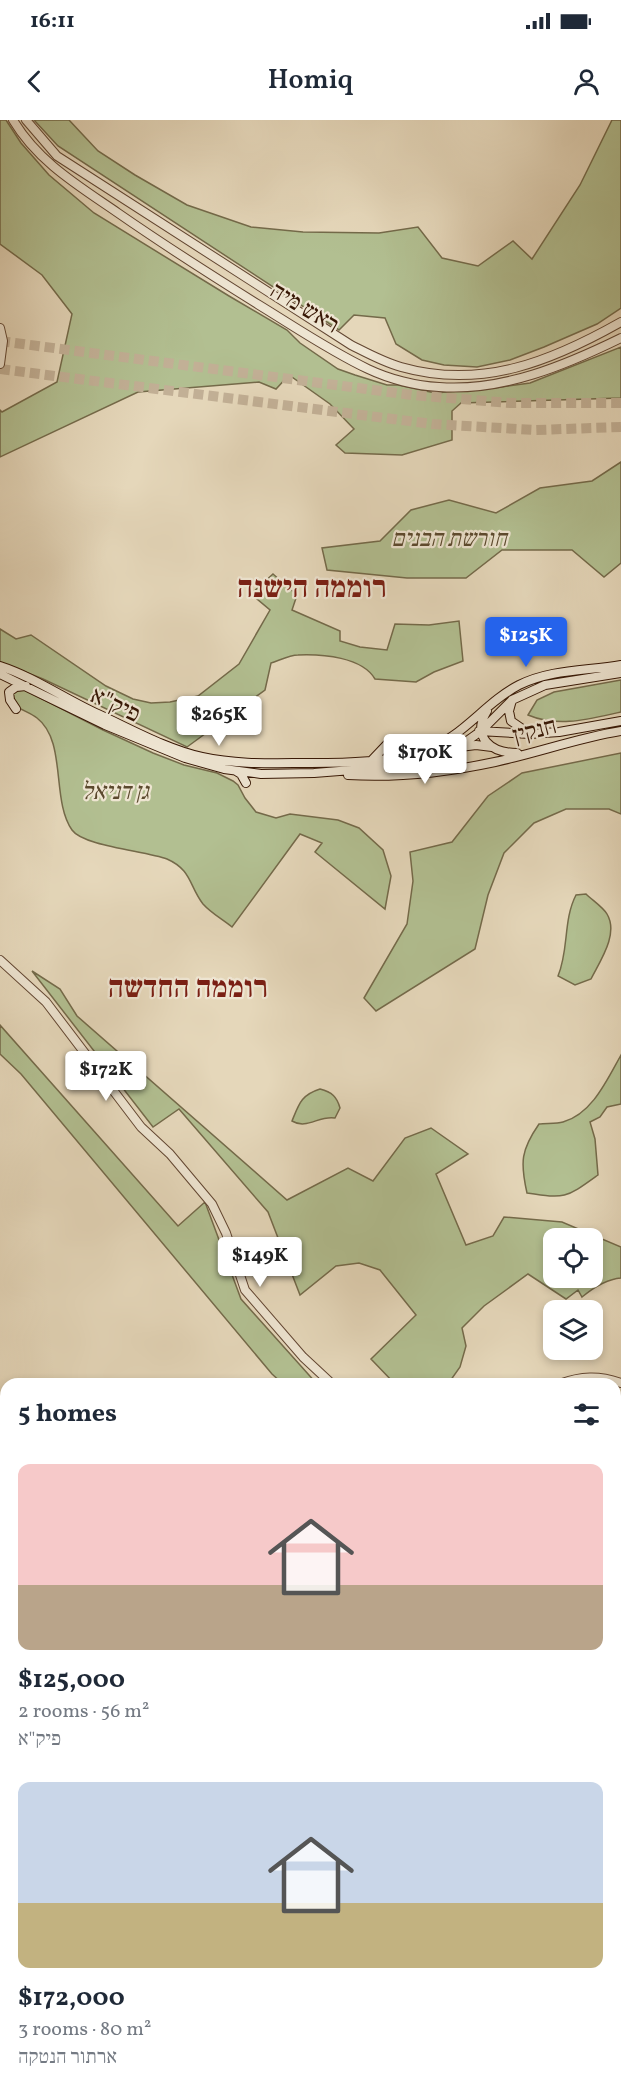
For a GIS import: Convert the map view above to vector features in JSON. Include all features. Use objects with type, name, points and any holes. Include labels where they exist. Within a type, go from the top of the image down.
[{"type":"main road","name":"פיק\"א","points":[[0,666],[106,717],[201,757],[268,763],[348,763],[420,752],[444,742],[517,686],[539,677],[570,670],[621,665]]},
{"type":"main road","name":"פיק\"א","points":[[0,674],[105,725],[185,758],[236,771],[261,774],[314,773],[411,765],[437,758],[457,748],[481,731],[512,700],[545,685],[621,673]]},
{"type":"main road","points":[[16,709],[10,700],[11,689],[21,686],[30,687]]},
{"type":"main road","points":[[512,700],[509,711],[511,721],[530,734]]},
{"type":"main road","points":[[490,705],[483,719],[481,731],[486,742],[494,748]]},
{"type":"main road","name":"חנקין","points":[[458,733],[559,732],[621,721]]},
{"type":"main road","name":"חנקין","points":[[314,773],[383,776],[450,770],[495,762],[621,731]]},
{"type":"main road","points":[[371,760],[395,739],[408,751],[420,752]]},
{"type":"main road","points":[[457,748],[476,745],[507,753],[531,752]]},
{"type":"main road","points":[[236,771],[249,783],[261,774]]},
{"type":"street","name":"ראש מיה","points":[[13,120],[22,134],[54,169],[186,260],[341,355],[390,378],[437,387],[487,385],[538,373],[621,338]]},
{"type":"street","name":"ראש מיה","points":[[26,120],[57,156],[233,271],[351,345],[380,360],[414,370],[481,375],[512,369],[547,358],[585,342],[621,322]]},
{"type":"street","points":[[0,328],[3,342],[0,364]]},
{"type":"street","points":[[0,960],[46,1002],[141,1127],[170,1154],[213,1204],[226,1233],[245,1290],[303,1357],[326,1378]]},
{"type":"green space","points":[[0,120],[6,120],[21,143],[49,175],[94,213],[287,330],[300,343],[338,369],[387,385],[398,385],[435,393],[530,383],[621,347],[621,398],[461,403],[452,411],[452,440],[402,455],[345,453],[336,445],[354,429],[330,404],[289,375],[276,389],[259,382],[138,392],[0,457],[0,410],[2,412],[57,382],[72,314],[42,275],[0,244]]},
{"type":"green space","points":[[34,120],[69,120],[98,151],[135,175],[187,205],[251,227],[303,232],[379,233],[418,227],[442,258],[478,266],[513,241],[532,259],[580,185],[612,120],[621,120],[621,308],[597,324],[510,360],[477,367],[444,365],[422,360],[396,344],[385,318],[354,315],[339,330],[58,146]]},
{"type":"green space","name":"חורשת הבנים","points":[[621,462],[621,563],[604,577],[572,550],[502,550],[466,578],[407,578],[327,570],[322,548],[380,541],[411,510],[449,500],[496,513],[540,488],[592,481]]},
{"type":"green space","points":[[273,574],[297,595],[292,610],[340,631],[340,641],[360,647],[387,650],[395,624],[429,625],[459,621],[463,661],[416,682],[375,679],[361,666],[341,658],[308,655],[288,657],[271,663],[265,690],[187,747],[43,679],[0,662],[0,629],[16,639],[31,635],[106,686],[133,699],[151,703],[170,702],[198,696],[239,664],[270,610],[251,594]]},
{"type":"green space","points":[[621,680],[621,712],[563,722],[528,715],[537,700],[554,692]]},
{"type":"green space","name":"גן דניאל","points":[[25,690],[153,753],[184,765],[217,773],[233,781],[256,812],[276,818],[290,814],[338,820],[359,828],[383,850],[391,876],[385,909],[315,852],[322,843],[300,834],[232,927],[203,904],[186,873],[175,863],[157,856],[101,844],[78,836],[66,818],[56,756],[46,728],[35,717],[17,707],[12,694],[14,691]]},
{"type":"green space","points":[[621,753],[621,814],[609,809],[566,809],[534,823],[504,853],[488,895],[475,949],[376,1011],[364,998],[407,924],[413,881],[410,852],[452,842],[488,796],[522,773]]},
{"type":"green space","points":[[586,894],[607,914],[611,930],[610,939],[591,979],[575,985],[558,976],[564,956],[567,925],[572,905],[576,895]]},
{"type":"green space","points":[[32,971],[60,989],[77,1016],[287,1200],[348,1168],[373,1181],[405,1138],[431,1128],[468,1154],[436,1174],[466,1245],[493,1236],[504,1217],[562,1222],[576,1228],[543,1228],[543,1284],[528,1274],[484,1306],[462,1328],[466,1346],[460,1367],[452,1378],[389,1378],[371,1359],[416,1315],[380,1270],[359,1263],[336,1266],[300,1295],[268,1212],[179,1109],[153,1127]]},
{"type":"green space","points":[[0,1025],[178,1226],[205,1202],[241,1299],[312,1378],[276,1378],[272,1374],[21,1074],[0,1054]]},
{"type":"green space","points":[[621,1055],[621,1104],[607,1107],[600,1117],[590,1122],[595,1139],[598,1175],[565,1195],[527,1193],[523,1173],[525,1149],[539,1124],[563,1122],[582,1112],[598,1095]]},
{"type":"green space","points":[[320,1089],[331,1093],[337,1101],[340,1108],[335,1118],[324,1118],[303,1124],[292,1121],[305,1097]]},
{"type":"green space","points":[[603,1239],[621,1247],[621,1278],[603,1283]]},
{"type":"green space","points":[[549,1288],[594,1288],[582,1297],[578,1290],[566,1299]]},
{"type":"tunnel","points":[[0,341],[412,395],[510,403],[621,403]]},
{"type":"tunnel","points":[[0,369],[432,424],[536,430],[621,427]]},
{"type":"district","name":"רוממה הישנה","points":[[312,589]]},
{"type":"district","name":"רוממה החדשה","points":[[188,989]]}]
